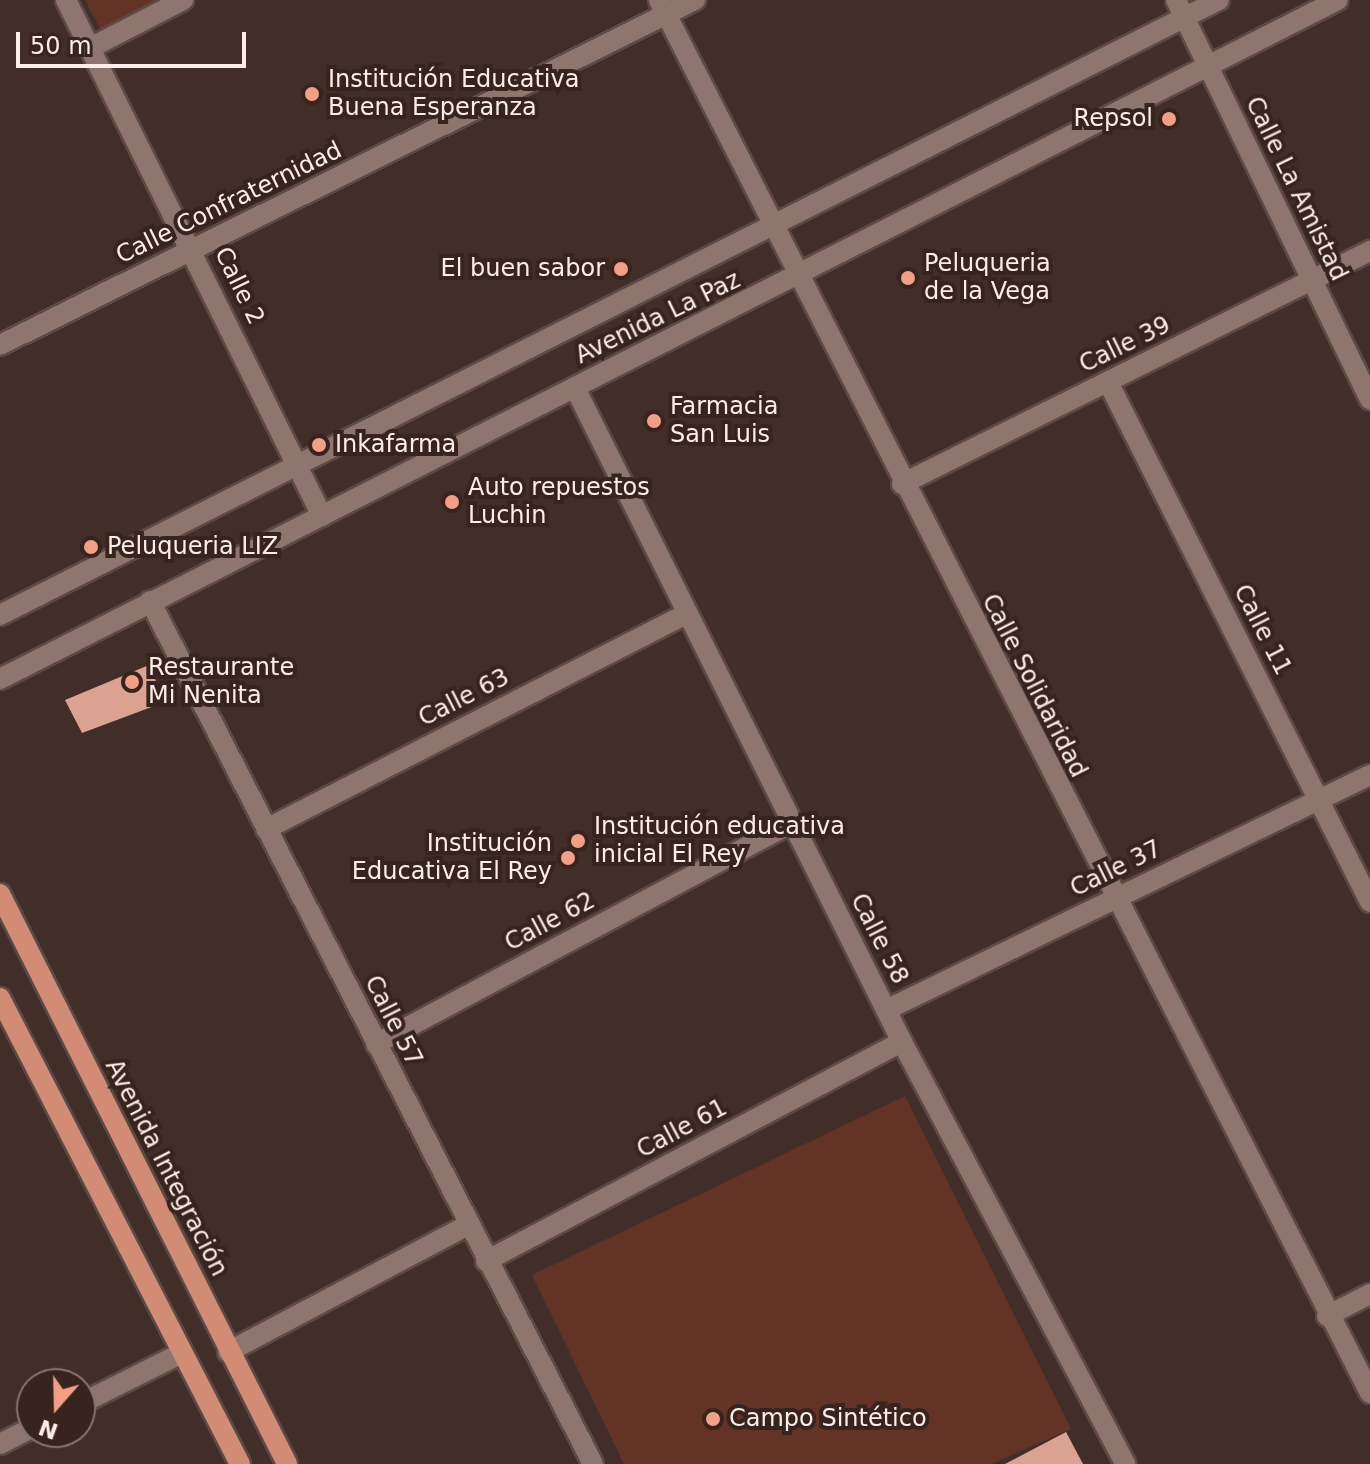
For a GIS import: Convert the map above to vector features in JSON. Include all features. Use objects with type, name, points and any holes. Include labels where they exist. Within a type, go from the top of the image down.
[{"type":"main road","name":"Avenida Integración","points":[[0,894],[287,1464]]},
{"type":"main road","points":[[0,998],[240,1464]]},
{"type":"street","name":"Calle 2","points":[[66,0],[322,516]]},
{"type":"street","points":[[90,48],[183,0]]},
{"type":"street","name":"Calle Confraternidad","points":[[0,345],[663,8],[695,0]]},
{"type":"street","name":"Avenida La Paz","points":[[0,615],[773,228],[1181,8],[1219,0]]},
{"type":"street","name":"Avenida La Paz","points":[[0,679],[800,276],[1338,0]]},
{"type":"street","name":"Calle Solidaridad","points":[[663,8],[902,484],[1327,1316],[1370,1393]]},
{"type":"street","name":"Calle La Amistad","points":[[1181,8],[1370,399]]},
{"type":"street","name":"Calle 39","points":[[902,484],[1370,251]]},
{"type":"street","name":"Calle 11","points":[[1108,382],[1370,902]]},
{"type":"street","name":"Calle 58","points":[[575,388],[902,1042],[1125,1464]]},
{"type":"street","name":"Calle 57","points":[[150,601],[486,1261],[593,1464]]},
{"type":"street","name":"Calle 63","points":[[266,829],[686,614]]},
{"type":"street","name":"Calle 37","points":[[886,1010],[1370,775]]},
{"type":"street","name":"Calle 62","points":[[376,1044],[792,823]]},
{"type":"street","name":"Calle 61","points":[[486,1261],[902,1042]]},
{"type":"street","points":[[228,1352],[468,1225]]},
{"type":"street","points":[[1327,1316],[1370,1294]]},
{"type":"street","points":[[96,1396],[182,1353]]},
{"type":"shaded area","points":[[85,0],[158,0],[100,29]]},
{"type":"shaded area","points":[[905,1096],[1071,1429],[992,1464],[624,1464],[532,1275]]},
{"type":"building","name":"Restaurante Mi Nenita","points":[[149,665],[165,702],[82,733],[65,700]]},
{"type":"building","points":[[1066,1432],[1083,1464],[1005,1464]]},
{"type":"place","name":"Institución Educativa Buena Esperanza","points":[[312,94]]},
{"type":"place","name":"Repsol","points":[[1169,119]]},
{"type":"place","name":"El buen sabor","points":[[621,269]]},
{"type":"place","name":"Peluqueria de la Vega","points":[[908,278]]},
{"type":"place","name":"Farmacia San Luis","points":[[654,421]]},
{"type":"place","name":"Inkafarma","points":[[319,445]]},
{"type":"place","name":"Auto repuestos Luchin","points":[[452,502]]},
{"type":"place","name":"Peluqueria LIZ","points":[[91,547]]},
{"type":"place","name":"Restaurante Mi Nenita","points":[[132,682]]},
{"type":"place","name":"Institución educativa inicial El Rey","points":[[578,841]]},
{"type":"place","name":"Institución Educativa El Rey","points":[[568,858]]},
{"type":"place","name":"Campo Sintético","points":[[713,1419]]}]
